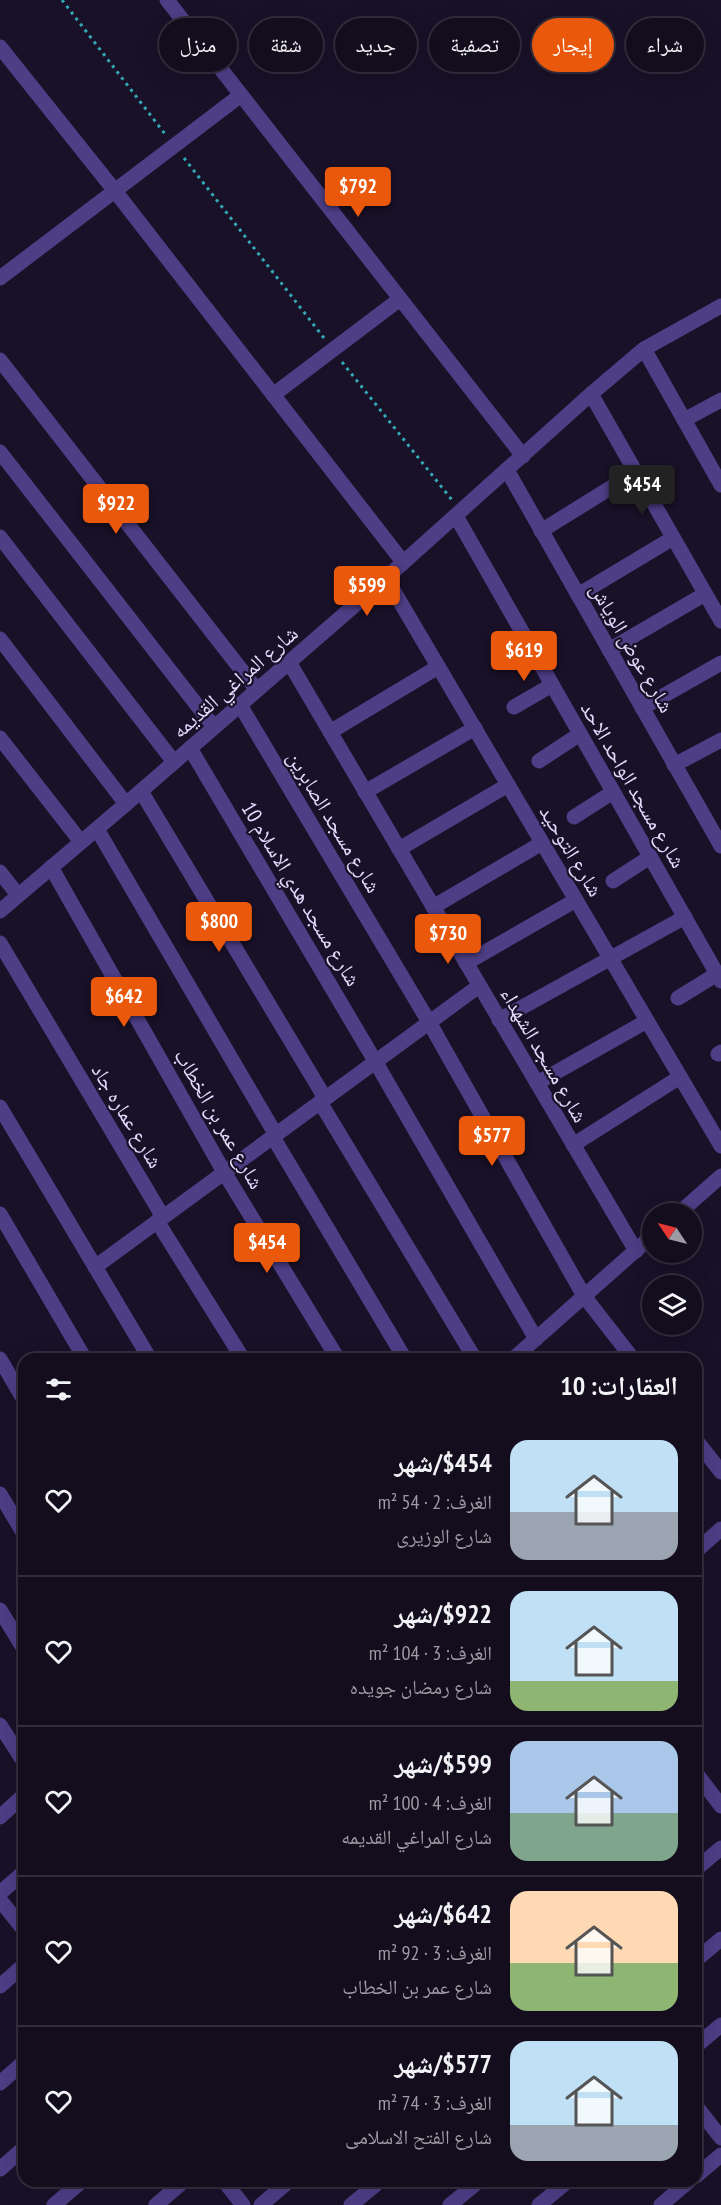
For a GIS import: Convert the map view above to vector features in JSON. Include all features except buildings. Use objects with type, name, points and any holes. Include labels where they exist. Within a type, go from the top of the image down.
[{"type":"street","points":[[167,0],[523,456]]},
{"type":"street","points":[[0,47],[404,562]]},
{"type":"street","points":[[0,278],[242,95]]},
{"type":"street","points":[[273,395],[400,299]]},
{"type":"street","name":"شارع المراغي القديمه","points":[[0,910],[97,829],[386,578],[591,393],[644,350],[721,306]]},
{"type":"street","points":[[644,350],[721,485]]},
{"type":"street","points":[[0,360],[257,690]]},
{"type":"street","points":[[591,393],[721,621]]},
{"type":"street","points":[[684,420],[721,400]]},
{"type":"street","points":[[0,452],[214,727]]},
{"type":"street","name":"شارع عوض الوياش","points":[[507,470],[721,846]]},
{"type":"street","points":[[541,531],[636,472]]},
{"type":"street","name":"شارع مسجد الواحد الاحد","points":[[458,514],[552,685],[719,977]]},
{"type":"street","points":[[0,537],[174,762]]},
{"type":"street","points":[[578,595],[673,538]]},
{"type":"street","name":"شارع التوحيد","points":[[386,578],[721,1146]]},
{"type":"street","points":[[609,650],[705,594]]},
{"type":"street","points":[[0,639],[126,804]]},
{"type":"street","name":"شارع مسجد الشهداء","points":[[289,662],[636,1251]]},
{"type":"street","points":[[642,708],[721,663]]},
{"type":"street","points":[[330,732],[438,667]]},
{"type":"street","points":[[514,707],[552,685]]},
{"type":"street","name":"شارع مسجد الصابرين","points":[[240,705],[429,1022],[585,1296],[628,1353]]},
{"type":"street","points":[[365,792],[475,728]]},
{"type":"street","points":[[539,761],[580,734]]},
{"type":"street","points":[[0,738],[81,842]]},
{"type":"street","points":[[674,765],[721,740]]},
{"type":"street","name":"شارع مسجد هدي الاسلام 10","points":[[190,748],[536,1339]]},
{"type":"street","points":[[399,849],[508,785]]},
{"type":"street","points":[[141,791],[471,1353]]},
{"type":"street","points":[[574,817],[613,792]]},
{"type":"street","points":[[97,829],[401,1353]]},
{"type":"street","points":[[433,907],[542,843]]},
{"type":"street","points":[[613,881],[650,857]]},
{"type":"street","name":"شارع عمر بن الخطاب","points":[[51,867],[224,1172],[334,1353]]},
{"type":"street","points":[[0,872],[18,895]]},
{"type":"street","points":[[466,963],[576,900]]},
{"type":"street","points":[[499,1020],[685,917]]},
{"type":"street","name":"شارع عماره جاد","points":[[0,943],[239,1353]]},
{"type":"street","points":[[678,998],[719,977]]},
{"type":"street","points":[[95,1267],[479,986]]},
{"type":"street","points":[[537,1083],[647,1021]]},
{"type":"street","points":[[573,1145],[680,1077]]},
{"type":"street","points":[[0,1107],[146,1353]]},
{"type":"street","points":[[690,1203],[721,1176]]},
{"type":"street","points":[[0,1214],[82,1353]]},
{"type":"street","points":[[520,1353],[642,1245]]},
{"type":"street","points":[[0,1359],[18,1390]]},
{"type":"street","points":[[702,1448],[721,1472]]},
{"type":"street","points":[[0,1494],[18,1524]]},
{"type":"street","points":[[702,1546],[721,1529]]},
{"type":"street","points":[[0,1610],[18,1639]]},
{"type":"street","points":[[0,1725],[18,1753]]},
{"type":"street","points":[[702,1781],[721,1806]]},
{"type":"street","points":[[0,1817],[18,1801]]},
{"type":"street","points":[[702,1864],[721,1848]]},
{"type":"street","points":[[0,1893],[18,1877]]},
{"type":"street","points":[[0,1900],[18,1922]]},
{"type":"street","points":[[702,1955],[721,1939]]},
{"type":"street","points":[[0,1986],[18,1970]]},
{"type":"street","points":[[702,2041],[721,2025]]},
{"type":"street","points":[[0,2083],[18,2067]]},
{"type":"street","points":[[702,2110],[716,2121],[721,2138]]},
{"type":"street","points":[[0,2169],[18,2153]]},
{"type":"street","points":[[702,2171],[721,2155]]},
{"type":"street","points":[[54,2205],[75,2187]]},
{"type":"street","points":[[156,2205],[177,2187]]},
{"type":"street","points":[[229,2187],[243,2205]]},
{"type":"street","points":[[261,2205],[282,2187]]},
{"type":"street","points":[[351,2205],[373,2187]]},
{"type":"street","points":[[450,2205],[472,2187]]},
{"type":"street","points":[[539,2205],[561,2187]]},
{"type":"street","points":[[661,2205],[682,2187]]},
{"type":"path","points":[[62,0],[458,514]]}]
